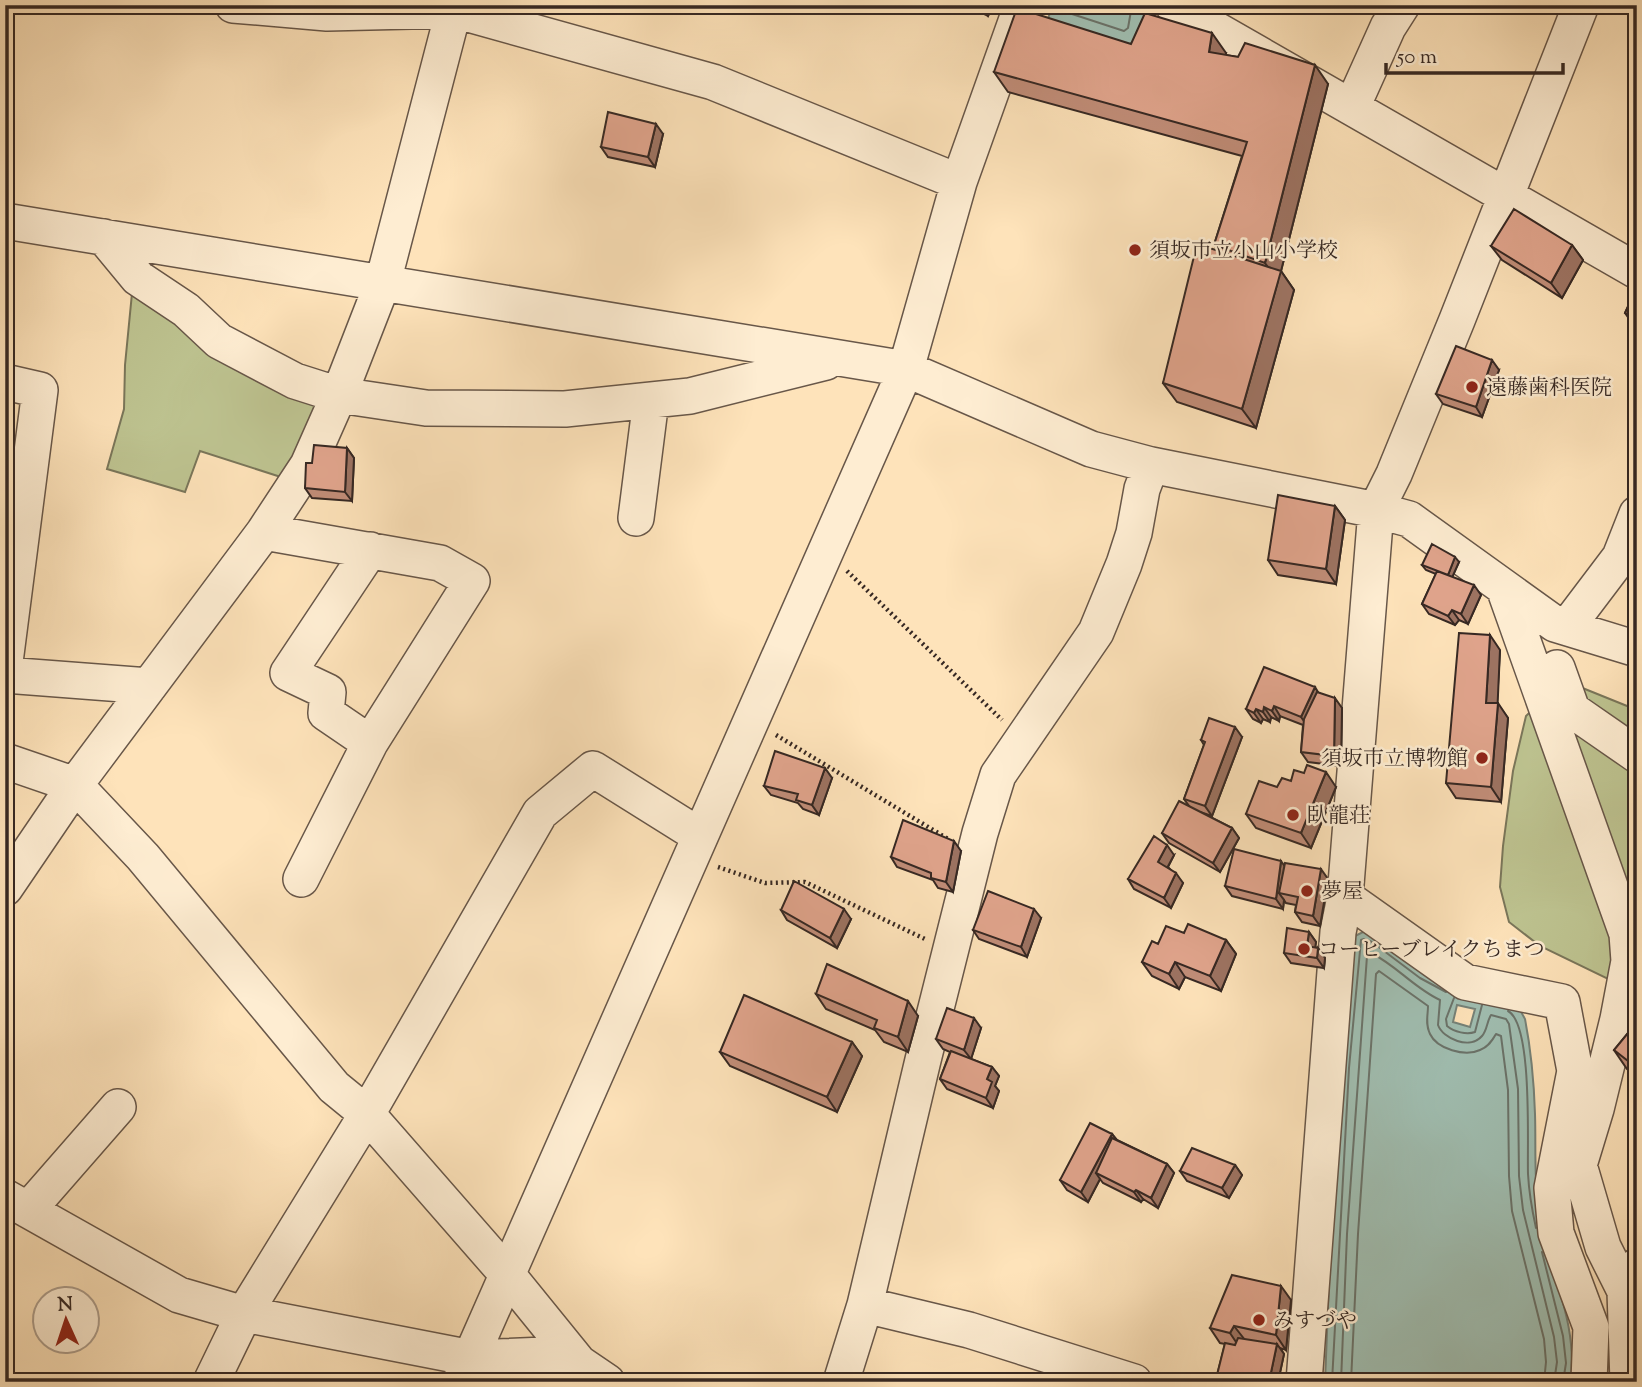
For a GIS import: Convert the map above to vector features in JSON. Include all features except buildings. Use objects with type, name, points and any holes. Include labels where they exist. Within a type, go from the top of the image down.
[{"type":"street","points":[[233,5],[327,13],[454,8],[713,82],[959,182]]},
{"type":"street","points":[[465,1370],[906,369],[959,182],[1022,5]]},
{"type":"street","points":[[1173,5],[1637,271]]},
{"type":"street","points":[[1352,107],[1388,27],[1402,5]]},
{"type":"street","points":[[1304,1382],[1338,932],[1345,897],[1376,510],[1394,474],[1581,5]]},
{"type":"street","points":[[5,888],[75,785],[264,532],[308,466],[383,282],[454,8]]},
{"type":"street","points":[[5,221],[906,369],[1091,449],[1151,465],[1409,519],[1507,594],[1555,624],[1637,649]]},
{"type":"street","points":[[104,237],[138,278],[186,310],[219,341],[295,381],[339,395],[426,408],[565,409],[690,396],[840,358]]},
{"type":"street","points":[[5,382],[40,390],[5,662]]},
{"type":"street","points":[[636,518],[651,400]]},
{"type":"street","points":[[841,1382],[865,1306],[907,1124],[998,775],[1096,632],[1124,564],[1134,533],[1142,489],[1151,465]]},
{"type":"street","points":[[1567,627],[1620,557],[1637,514]]},
{"type":"street","points":[[264,532],[440,563],[472,582],[370,743],[301,879]]},
{"type":"street","points":[[370,550],[288,673],[328,692],[326,713],[370,743]]},
{"type":"street","points":[[1507,594],[1554,660],[1572,710],[1637,755]]},
{"type":"street","points":[[1507,594],[1627,934],[1629,961],[1618,1019],[1579,1165],[1603,1248],[1631,1278],[1628,1382]]},
{"type":"street","points":[[5,675],[149,686]]},
{"type":"street","points":[[5,761],[75,785],[143,857],[334,1087],[367,1114],[506,1273],[574,1372]]},
{"type":"street","points":[[211,1382],[244,1314],[367,1114],[540,813],[593,769],[696,847]]},
{"type":"street","points":[[1345,897],[1465,982],[1562,1002],[1575,1071],[1552,1188],[1556,1233],[1591,1327],[1589,1382]]},
{"type":"street","points":[[118,1107],[17,1203],[179,1295],[465,1370],[545,1355],[574,1372],[607,1382]]},
{"type":"street","points":[[865,1306],[969,1330],[1134,1382]]},
{"type":"path","points":[[826,552],[1023,740]]},
{"type":"path","points":[[751,719],[898,811],[975,855]]},
{"type":"path","points":[[696,847],[765,883],[805,882],[951,952]]},
{"type":"green space","points":[[133,283],[325,399],[287,479],[200,451],[185,492],[107,469],[124,409],[125,365]]},
{"type":"green space","points":[[1580,687],[1637,710],[1637,993],[1540,946],[1509,922],[1500,887],[1513,771],[1526,716],[1552,691]]},
{"type":"water","points":[[1052,5],[1148,5],[1139,52],[1047,23]]},
{"type":"water","points":[[1365,931],[1520,1010],[1525,1019],[1534,1090],[1538,1205],[1570,1337],[1570,1382],[1325,1382],[1331,1233],[1355,936]],"holes":[[[1457,1005],[1475,1009],[1470,1027],[1453,1022]]]},
{"type":"place","name":"須坂市立小山小学校","points":[[1135,250]]},
{"type":"place","name":"遠藤歯科医院","points":[[1472,387]]},
{"type":"place","name":"須坂市立博物館","points":[[1482,758]]},
{"type":"place","name":"臥龍荘","points":[[1293,815]]},
{"type":"place","name":"夢屋","points":[[1307,891]]},
{"type":"place","name":"コーヒーブレイクちまつ","points":[[1304,949]]},
{"type":"place","name":"みすづや","points":[[1259,1320]]}]
